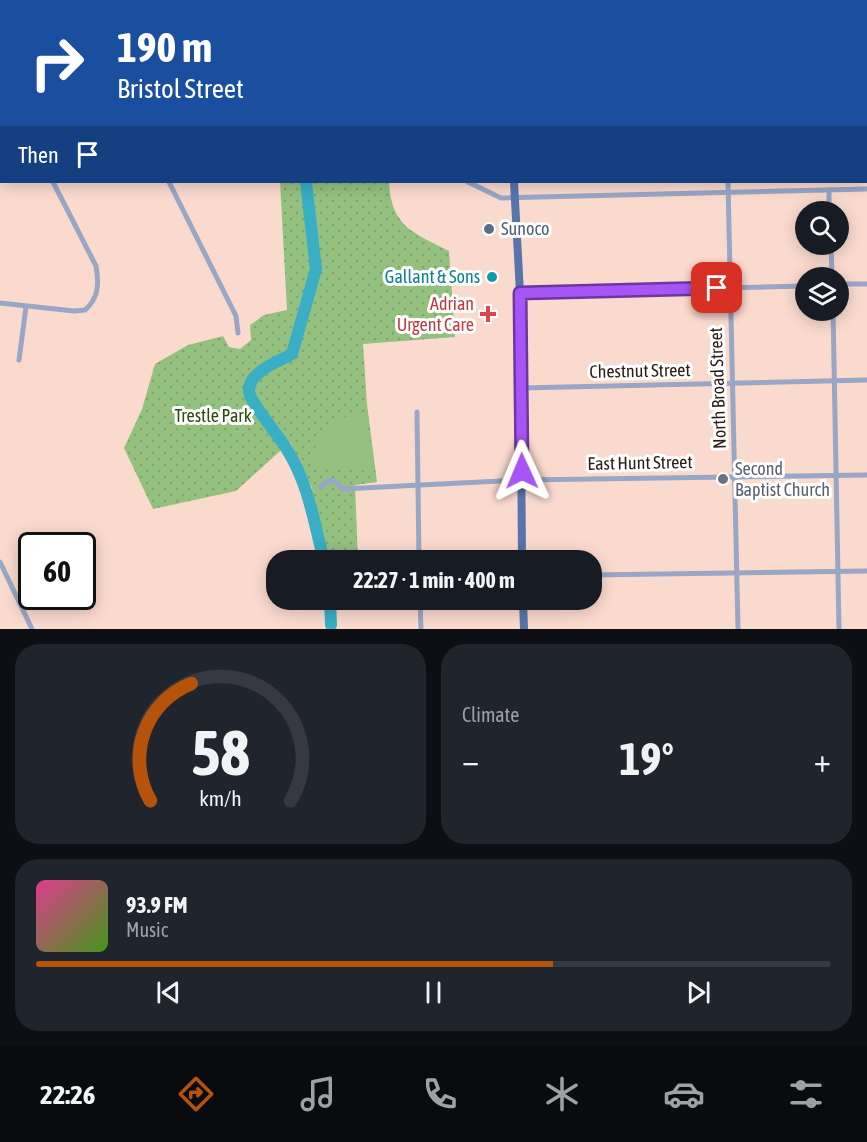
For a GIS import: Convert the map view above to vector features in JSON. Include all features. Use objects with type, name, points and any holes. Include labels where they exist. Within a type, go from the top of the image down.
[{"type":"main road","points":[[514,183],[517,197],[520,293],[522,550]]},
{"type":"main road","points":[[523,610],[524,629]]},
{"type":"street","points":[[0,303],[57,311],[85,310],[95,299],[99,280],[96,266],[54,183]]},
{"type":"street","points":[[170,183],[236,316],[238,333]]},
{"type":"street","points":[[470,183],[501,198],[867,189]]},
{"type":"street","name":"North Broad Street","points":[[728,183],[738,629]]},
{"type":"street","points":[[829,190],[829,201]]},
{"type":"street","points":[[849,284],[867,284]]},
{"type":"street","points":[[520,293],[795,285]]},
{"type":"street","points":[[19,360],[26,307]]},
{"type":"street","points":[[833,321],[839,629]]},
{"type":"street","name":"Chestnut Street","points":[[521,388],[867,380]]},
{"type":"street","points":[[417,412],[419,550]]},
{"type":"street","name":"East Hunt Street","points":[[321,487],[329,480],[335,481],[342,489],[522,480],[867,476]]},
{"type":"street","points":[[0,562],[32,629]]},
{"type":"street","points":[[602,575],[867,571]]},
{"type":"street","points":[[420,610],[421,629]]},
{"type":"green space","name":"Trestle Park","points":[[280,183],[389,183],[394,209],[407,227],[449,251],[455,337],[363,344],[367,404],[377,482],[355,485],[358,550],[316,550],[312,488],[290,442],[236,491],[153,509],[124,448],[142,409],[155,364],[188,345],[223,336],[229,347],[240,349],[251,340],[250,325],[264,315],[287,310]]},
{"type":"green space","points":[[366,412],[372,465],[367,471],[312,466],[317,444],[328,428],[344,417]]},
{"type":"waterway","points":[[306,183],[316,269],[292,354],[258,373],[253,378],[249,391],[250,396],[294,461],[310,503],[321,550]]},
{"type":"waterway","points":[[330,610],[331,625]]},
{"type":"place","name":"Sunoco","points":[[489,229]]},
{"type":"place","name":"Gallant & Sons","points":[[492,277]]},
{"type":"place","name":"Adrian Urgent Care","points":[[488,314]]},
{"type":"place","name":"Second Baptist Church","points":[[723,479]]},
{"type":"route","points":[[522,471],[520,293],[717,288]]}]
